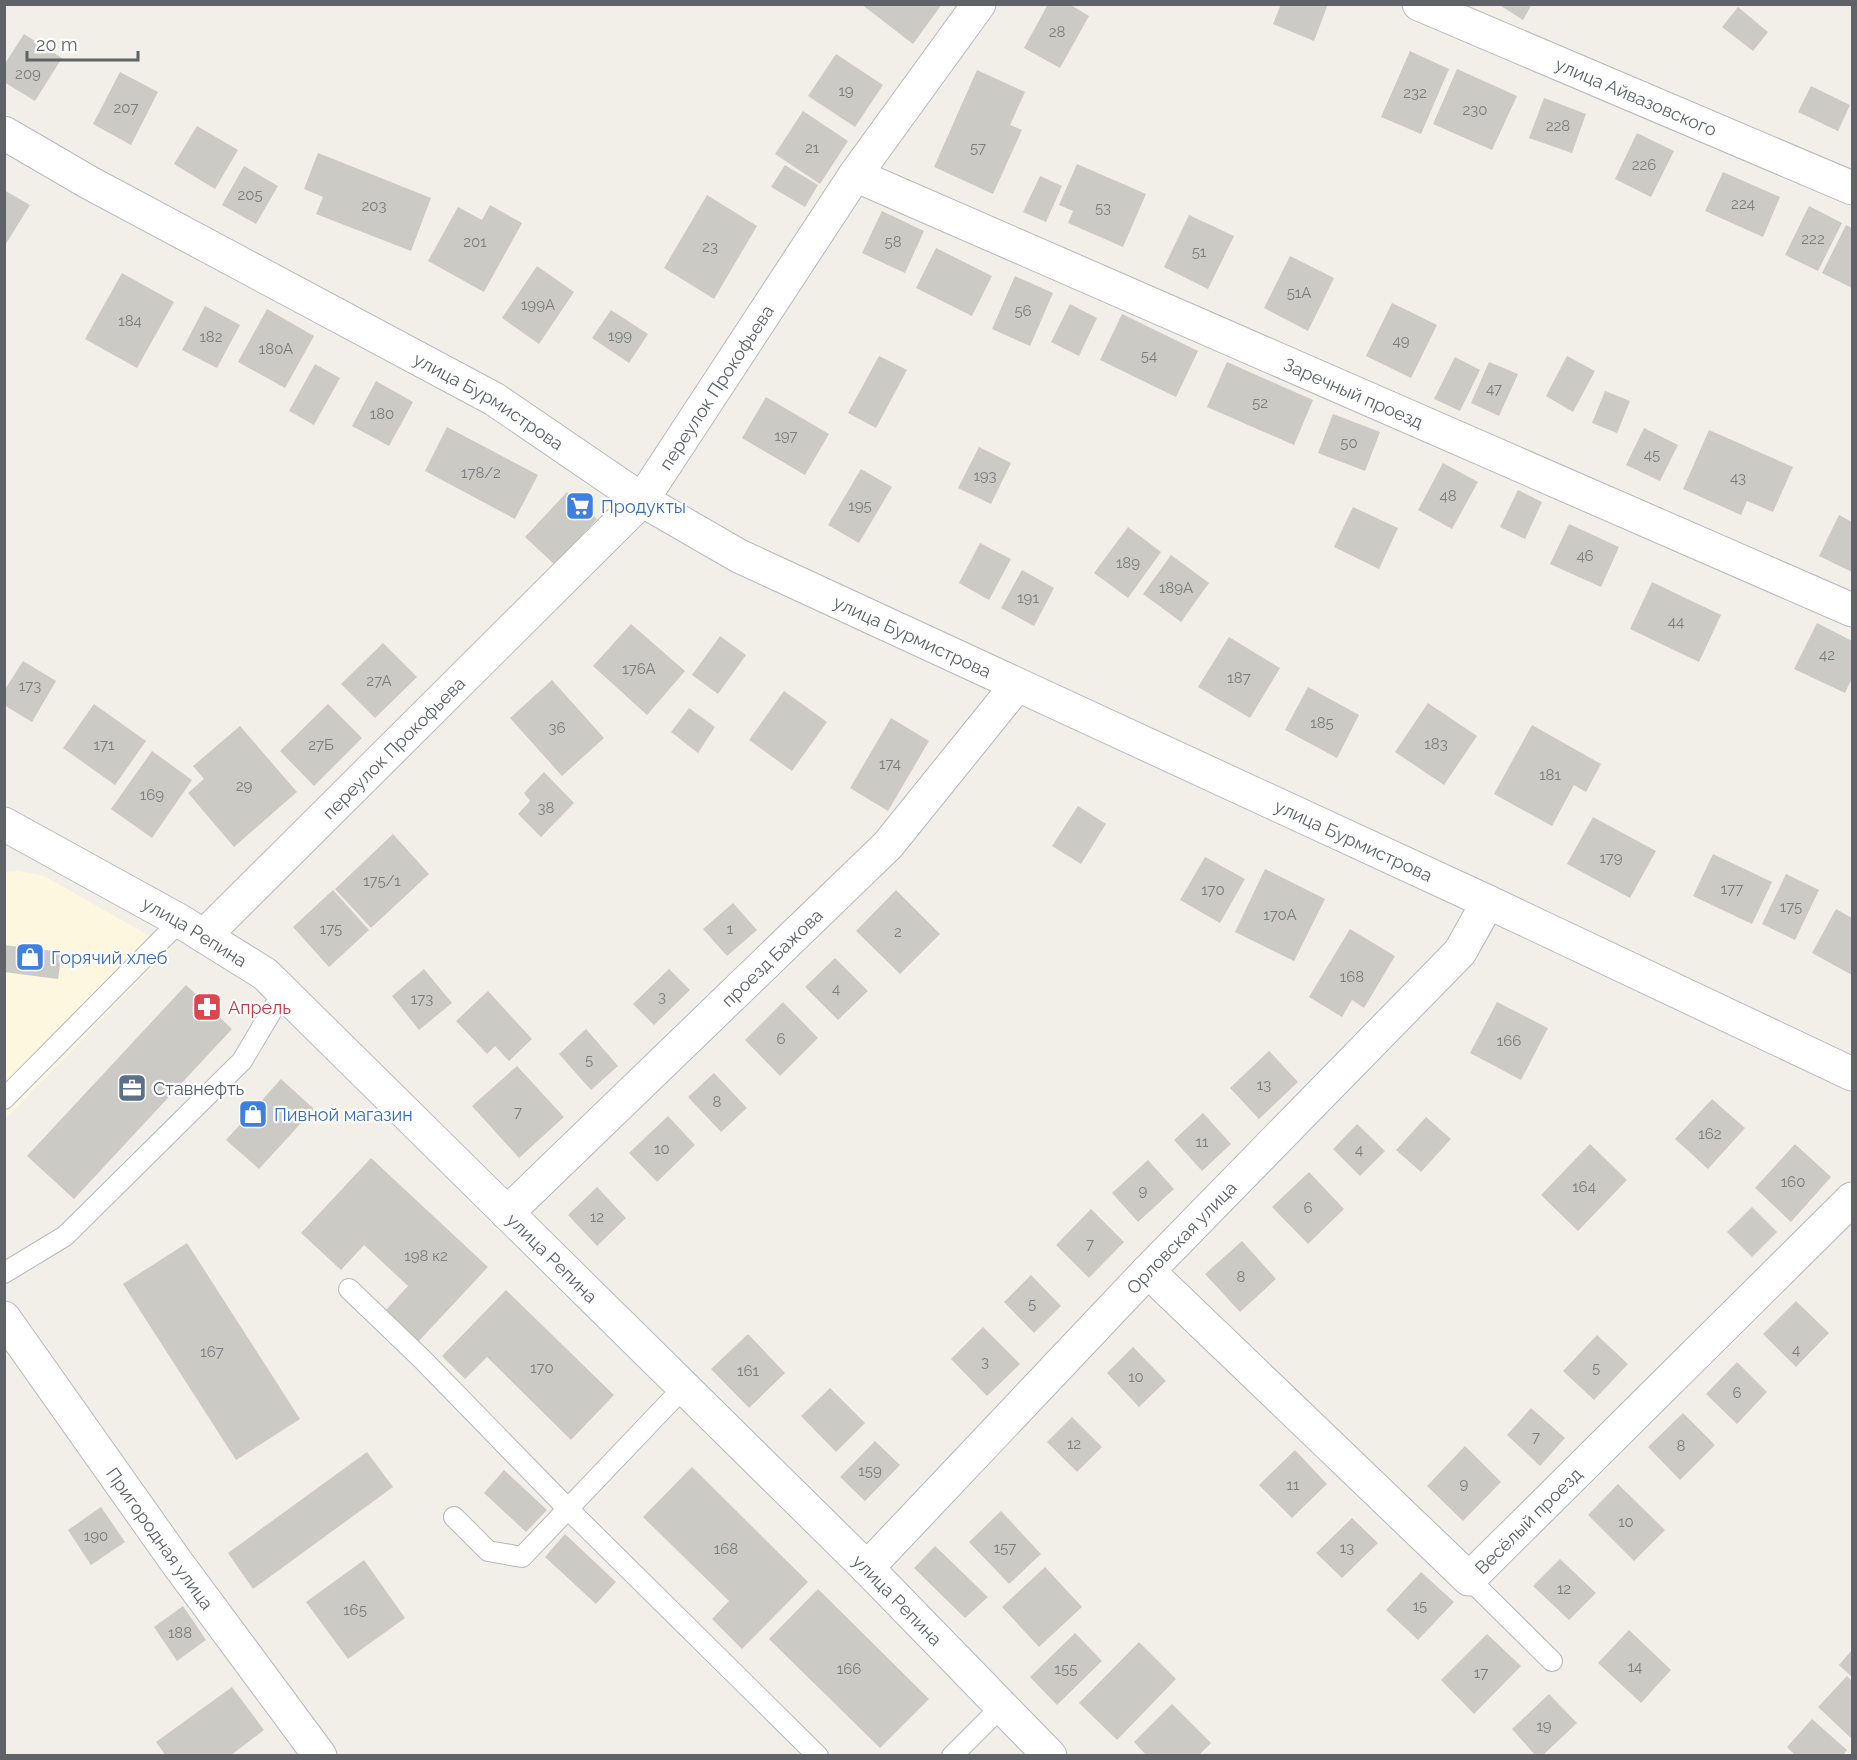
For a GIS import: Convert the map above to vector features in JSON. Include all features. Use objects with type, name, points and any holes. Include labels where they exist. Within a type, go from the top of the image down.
[{"type":"street","name":"переулок Прокофьева","points":[[192,928],[642,500],[855,175],[979,4]]},
{"type":"street","name":"улица Айвазовского","points":[[1419,4],[1852,188]]},
{"type":"street","name":"улица Бурмистрова","points":[[4,134],[90,183],[494,399],[642,500],[739,556],[1488,902],[1852,1074]]},
{"type":"street","name":"Заречный проезд","points":[[855,175],[1852,610]]},
{"type":"street","name":"проезд Бажова","points":[[507,1213],[888,844],[1017,685]]},
{"type":"street","name":"улица Репина","points":[[5,826],[192,928],[265,974],[867,1568],[1050,1755]]},
{"type":"street","name":"Орловская улица","points":[[867,1568],[1148,1270],[1460,952],[1488,902]]},
{"type":"street","name":"Весёлый проезд","points":[[1148,1270],[1469,1580],[1852,1199]]},
{"type":"street","name":"Пригородная улица","points":[[4,1318],[15,1354],[175,1560],[320,1755]]},
{"type":"lane","points":[[4,1099],[192,928]]},
{"type":"lane","points":[[4,1273],[65,1236],[242,1061],[283,992]]},
{"type":"lane","points":[[349,1289],[818,1755]]},
{"type":"lane","points":[[454,1517],[488,1551],[522,1557],[684,1387]]},
{"type":"lane","points":[[1469,1580],[1552,1661]]},
{"type":"lane","points":[[952,1755],[1002,1706]]},
{"type":"shaded area","points":[[19,871],[44,876],[171,948],[5,1119],[5,872]]},
{"type":"building","points":[[861,4],[942,4],[913,44]]},
{"type":"building","points":[[1048,4],[1069,4],[1089,16],[1060,68],[1024,48]]},
{"type":"building","points":[[1281,4],[1328,4],[1314,41],[1273,24]]},
{"type":"building","points":[[1498,4],[1532,4],[1523,20]]},
{"type":"building","points":[[1738,7],[1768,32],[1753,51],[1722,27]]},
{"type":"building","points":[[24,34],[62,58],[35,101],[4,82],[4,65]]},
{"type":"building","points":[[1410,51],[1449,69],[1421,134],[1381,117]]},
{"type":"building","points":[[836,54],[883,85],[855,127],[808,96]]},
{"type":"building","points":[[1457,69],[1517,96],[1492,150],[1433,124]]},
{"type":"building","points":[[977,70],[1025,92],[1010,125],[1022,130],[993,194],[934,167]]},
{"type":"building","points":[[120,72],[158,92],[131,145],[93,124]]},
{"type":"building","points":[[1811,86],[1850,105],[1838,131],[1798,112]]},
{"type":"building","points":[[1544,98],[1586,114],[1572,153],[1529,138]]},
{"type":"building","points":[[803,111],[848,141],[820,184],[775,154]]},
{"type":"building","points":[[197,126],[238,150],[215,189],[174,164]]},
{"type":"building","points":[[1637,133],[1674,151],[1651,197],[1615,179]]},
{"type":"building","points":[[318,153],[431,198],[411,251],[316,214],[323,197],[304,189]]},
{"type":"building","points":[[1077,164],[1146,194],[1123,247],[1068,223],[1073,211],[1059,205]]},
{"type":"building","points":[[785,165],[818,185],[805,207],[771,187]]},
{"type":"building","points":[[244,166],[278,186],[256,224],[222,205]]},
{"type":"building","points":[[1723,172],[1780,197],[1763,237],[1705,211]]},
{"type":"building","points":[[1040,176],[1062,186],[1046,222],[1023,212]]},
{"type":"building","points":[[4,190],[30,205],[4,247]]},
{"type":"building","points":[[707,195],[757,226],[714,299],[664,268]]},
{"type":"building","points":[[490,205],[522,223],[484,292],[428,261],[458,207],[482,220]]},
{"type":"building","points":[[1809,206],[1842,223],[1818,271],[1785,255]]},
{"type":"building","points":[[882,211],[924,231],[905,273],[862,253]]},
{"type":"building","points":[[1189,215],[1234,236],[1208,289],[1164,267]]},
{"type":"building","points":[[1846,225],[1852,228],[1852,288],[1822,273]]},
{"type":"building","points":[[936,248],[992,276],[972,316],[916,288]]},
{"type":"building","points":[[1290,256],[1334,278],[1308,331],[1264,308]]},
{"type":"building","points":[[537,266],[574,292],[539,344],[502,318]]},
{"type":"building","points":[[122,273],[174,302],[137,368],[85,339]]},
{"type":"building","points":[[1015,276],[1053,293],[1030,346],[992,329]]},
{"type":"building","points":[[1392,303],[1437,325],[1411,378],[1366,356]]},
{"type":"building","points":[[1070,304],[1097,318],[1079,356],[1051,342]]},
{"type":"building","points":[[205,306],[240,325],[217,368],[182,350]]},
{"type":"building","points":[[267,309],[314,336],[285,388],[238,362]]},
{"type":"building","points":[[611,310],[648,334],[629,363],[592,338]]},
{"type":"building","points":[[1122,314],[1198,351],[1176,397],[1100,360]]},
{"type":"building","points":[[879,356],[907,370],[876,428],[848,413]]},
{"type":"building","points":[[1567,356],[1595,371],[1573,412],[1546,396]]},
{"type":"building","points":[[1455,357],[1480,370],[1460,411],[1434,399]]},
{"type":"building","points":[[1227,362],[1313,400],[1294,445],[1207,407]]},
{"type":"building","points":[[1489,362],[1518,374],[1499,416],[1471,403]]},
{"type":"building","points":[[315,364],[340,378],[314,425],[289,411]]},
{"type":"building","points":[[376,381],[413,402],[389,446],[352,426]]},
{"type":"building","points":[[1605,391],[1630,401],[1617,433],[1592,423]]},
{"type":"building","points":[[766,397],[829,434],[805,475],[742,438]]},
{"type":"building","points":[[1333,414],[1380,432],[1365,471],[1318,453]]},
{"type":"building","points":[[447,427],[538,475],[515,519],[425,471]]},
{"type":"building","points":[[1644,428],[1678,445],[1660,481],[1626,465]]},
{"type":"building","points":[[1709,430],[1793,467],[1773,512],[1747,501],[1741,515],[1683,489]]},
{"type":"building","points":[[979,447],[1011,463],[991,504],[958,488]]},
{"type":"building","points":[[1443,463],[1478,482],[1452,529],[1418,510]]},
{"type":"building","points":[[861,469],[892,487],[859,543],[828,525]]},
{"type":"building","points":[[1518,490],[1542,502],[1525,539],[1500,527]]},
{"type":"building","points":[[567,492],[597,519],[555,565],[525,537]]},
{"type":"building","points":[[1353,507],[1398,528],[1379,569],[1334,547]]},
{"type":"building","points":[[1839,515],[1852,522],[1852,572],[1819,556]]},
{"type":"building","points":[[1569,524],[1619,547],[1601,587],[1550,564]]},
{"type":"building","points":[[1128,527],[1161,552],[1128,598],[1094,573]]},
{"type":"building","points":[[980,543],[1011,559],[989,600],[959,583]]},
{"type":"building","points":[[1171,555],[1209,583],[1181,622],[1143,594]]},
{"type":"building","points":[[1022,570],[1054,588],[1034,626],[1001,608]]},
{"type":"building","points":[[1652,582],[1721,615],[1699,662],[1630,629]]},
{"type":"building","points":[[1817,623],[1852,641],[1852,678],[1845,693],[1794,669]]},
{"type":"building","points":[[631,624],[685,671],[647,715],[593,666]]},
{"type":"building","points":[[720,636],[746,655],[718,694],[692,675]]},
{"type":"building","points":[[1229,637],[1280,668],[1250,718],[1198,687]]},
{"type":"building","points":[[383,643],[417,677],[375,718],[341,684]]},
{"type":"building","points":[[23,661],[56,681],[32,722],[4,705],[4,691]]},
{"type":"building","points":[[552,680],[604,738],[562,776],[510,718]]},
{"type":"building","points":[[1308,687],[1359,715],[1337,758],[1285,730]]},
{"type":"building","points":[[784,691],[827,722],[792,771],[749,740]]},
{"type":"building","points":[[1428,703],[1477,736],[1444,785],[1395,752]]},
{"type":"building","points":[[94,704],[146,741],[115,785],[63,748]]},
{"type":"building","points":[[328,704],[362,738],[314,786],[280,751]]},
{"type":"building","points":[[689,708],[715,727],[698,753],[671,732]]},
{"type":"building","points":[[891,718],[929,741],[888,811],[850,788]]},
{"type":"building","points":[[1532,725],[1601,764],[1586,792],[1574,785],[1552,826],[1494,794]]},
{"type":"building","points":[[240,726],[297,792],[234,847],[188,793],[204,779],[193,766]]},
{"type":"building","points":[[152,751],[192,780],[152,838],[111,809]]},
{"type":"building","points":[[544,772],[574,803],[541,837],[518,814],[530,801],[524,793]]},
{"type":"building","points":[[1078,806],[1106,824],[1081,864],[1052,846]]},
{"type":"building","points":[[1593,817],[1656,851],[1630,898],[1567,864]]},
{"type":"building","points":[[393,834],[429,874],[371,928],[335,889]]},
{"type":"building","points":[[1713,854],[1772,882],[1752,924],[1693,896]]},
{"type":"building","points":[[1205,857],[1245,879],[1220,923],[1180,900]]},
{"type":"building","points":[[1265,869],[1325,899],[1294,961],[1235,932]]},
{"type":"building","points":[[1786,874],[1819,890],[1795,940],[1762,924]]},
{"type":"building","points":[[333,890],[369,930],[329,967],[293,927]]},
{"type":"building","points":[[896,890],[940,934],[900,974],[856,931]]},
{"type":"building","points":[[733,903],[757,930],[727,956],[703,929]]},
{"type":"building","points":[[1836,909],[1852,918],[1852,975],[1812,953]]},
{"type":"building","points":[[1350,929],[1395,956],[1364,1008],[1352,1000],[1342,1017],[1309,997]]},
{"type":"building","points":[[4,945],[62,952],[58,979],[4,972]]},
{"type":"building","points":[[835,958],[868,991],[838,1020],[805,987]]},
{"type":"building","points":[[424,969],[452,1003],[419,1030],[392,996]]},
{"type":"building","points":[[669,969],[690,990],[654,1025],[633,1004]]},
{"type":"building","points":[[186,985],[232,1029],[74,1199],[27,1156]]},
{"type":"building","points":[[488,991],[532,1039],[509,1061],[495,1046],[487,1054],[456,1021]]},
{"type":"building","points":[[783,1002],[818,1038],[780,1076],[745,1040]]},
{"type":"building","points":[[1497,1002],[1548,1028],[1521,1080],[1470,1053]]},
{"type":"building","points":[[586,1029],[618,1066],[591,1090],[559,1054]]},
{"type":"building","points":[[1269,1051],[1298,1082],[1259,1119],[1230,1088]]},
{"type":"building","points":[[517,1066],[564,1117],[519,1158],[472,1106]]},
{"type":"building","points":[[714,1073],[747,1108],[721,1132],[688,1097]]},
{"type":"building","points":[[281,1079],[314,1109],[259,1169],[226,1140]]},
{"type":"building","points":[[1712,1099],[1745,1128],[1708,1169],[1675,1139]]},
{"type":"building","points":[[1203,1113],[1231,1144],[1202,1171],[1174,1140]]},
{"type":"building","points":[[668,1116],[695,1145],[657,1182],[629,1153]]},
{"type":"building","points":[[1426,1117],[1451,1139],[1421,1172],[1396,1150]]},
{"type":"building","points":[[1357,1124],[1385,1151],[1360,1176],[1333,1149]]},
{"type":"building","points":[[1590,1144],[1627,1180],[1578,1231],[1541,1195]]},
{"type":"building","points":[[1795,1144],[1831,1177],[1791,1222],[1755,1188]]},
{"type":"building","points":[[371,1158],[488,1267],[418,1342],[385,1311],[408,1286],[364,1245],[341,1270],[301,1233]]},
{"type":"building","points":[[1148,1160],[1174,1189],[1138,1222],[1112,1193]]},
{"type":"building","points":[[1309,1172],[1344,1209],[1308,1244],[1272,1207]]},
{"type":"building","points":[[597,1187],[626,1218],[597,1246],[568,1215]]},
{"type":"building","points":[[1752,1207],[1777,1232],[1752,1257],[1727,1232]]},
{"type":"building","points":[[1091,1209],[1124,1242],[1089,1278],[1056,1245]]},
{"type":"building","points":[[1242,1241],[1276,1279],[1240,1312],[1205,1274]]},
{"type":"building","points":[[187,1243],[300,1419],[236,1460],[123,1284]]},
{"type":"building","points":[[1031,1275],[1061,1306],[1034,1333],[1004,1302]]},
{"type":"building","points":[[506,1290],[614,1395],[571,1440],[487,1357],[465,1379],[442,1356]]},
{"type":"building","points":[[1796,1301],[1829,1333],[1796,1367],[1763,1334]]},
{"type":"building","points":[[983,1327],[1020,1364],[987,1396],[951,1359]]},
{"type":"building","points":[[748,1334],[785,1373],[749,1408],[711,1369]]},
{"type":"building","points":[[1597,1335],[1628,1364],[1594,1400],[1563,1371]]},
{"type":"building","points":[[1133,1347],[1166,1381],[1139,1407],[1107,1373]]},
{"type":"building","points":[[1737,1362],[1767,1392],[1737,1424],[1706,1394]]},
{"type":"building","points":[[830,1388],[865,1423],[836,1452],[801,1416]]},
{"type":"building","points":[[1531,1408],[1565,1438],[1540,1466],[1507,1435]]},
{"type":"building","points":[[1683,1413],[1715,1445],[1680,1480],[1648,1447]]},
{"type":"building","points":[[1072,1417],[1102,1447],[1077,1472],[1047,1442]]},
{"type":"building","points":[[875,1441],[900,1465],[865,1501],[840,1477]]},
{"type":"building","points":[[1465,1446],[1501,1482],[1463,1521],[1427,1486]]},
{"type":"building","points":[[1295,1450],[1327,1484],[1292,1518],[1259,1485]]},
{"type":"building","points":[[367,1452],[393,1487],[253,1589],[228,1553]]},
{"type":"building","points":[[692,1467],[808,1582],[742,1649],[712,1619],[729,1601],[643,1517]]},
{"type":"building","points":[[504,1470],[547,1510],[526,1532],[484,1493]]},
{"type":"building","points":[[1618,1484],[1665,1530],[1634,1561],[1588,1515]]},
{"type":"building","points":[[101,1507],[125,1542],[91,1565],[68,1530]]},
{"type":"building","points":[[1001,1511],[1041,1554],[1009,1584],[969,1542]]},
{"type":"building","points":[[1352,1518],[1378,1543],[1342,1578],[1316,1553]]},
{"type":"building","points":[[565,1534],[616,1582],[596,1604],[545,1557]]},
{"type":"building","points":[[935,1546],[988,1597],[965,1618],[914,1568]]},
{"type":"building","points":[[1560,1559],[1596,1593],[1569,1620],[1533,1586]]},
{"type":"building","points":[[364,1560],[405,1618],[348,1659],[306,1602]]},
{"type":"building","points":[[1045,1567],[1082,1607],[1039,1647],[1002,1607]]},
{"type":"building","points":[[1421,1572],[1454,1602],[1418,1640],[1386,1610]]},
{"type":"building","points":[[818,1589],[929,1699],[880,1748],[769,1639]]},
{"type":"building","points":[[183,1606],[206,1640],[177,1661],[154,1627]]},
{"type":"building","points":[[1629,1630],[1671,1670],[1641,1703],[1598,1663]]},
{"type":"building","points":[[1075,1633],[1102,1661],[1057,1705],[1030,1677]]},
{"type":"building","points":[[1487,1634],[1521,1666],[1474,1714],[1441,1680]]},
{"type":"building","points":[[1139,1642],[1176,1679],[1117,1740],[1079,1703]]},
{"type":"building","points":[[1852,1650],[1852,1677],[1839,1665]]},
{"type":"building","points":[[1847,1676],[1852,1681],[1852,1739],[1818,1707]]},
{"type":"building","points":[[232,1687],[264,1730],[230,1756],[166,1756],[156,1742]]},
{"type":"building","points":[[1549,1694],[1577,1723],[1542,1756],[1536,1756],[1512,1729]]},
{"type":"building","points":[[1172,1704],[1211,1743],[1198,1756],[1147,1756],[1134,1742]]},
{"type":"building","points":[[1812,1719],[1847,1750],[1842,1756],[1796,1756],[1787,1747]]},
{"type":"place","name":"Продукты","points":[[580,506]]},
{"type":"place","name":"Горячий хлеб","points":[[30,957]]},
{"type":"place","name":"Апрель","points":[[207,1007]]},
{"type":"place","name":"Ставнефть","points":[[132,1088]]},
{"type":"place","name":"Пивной магазин","points":[[253,1114]]}]
